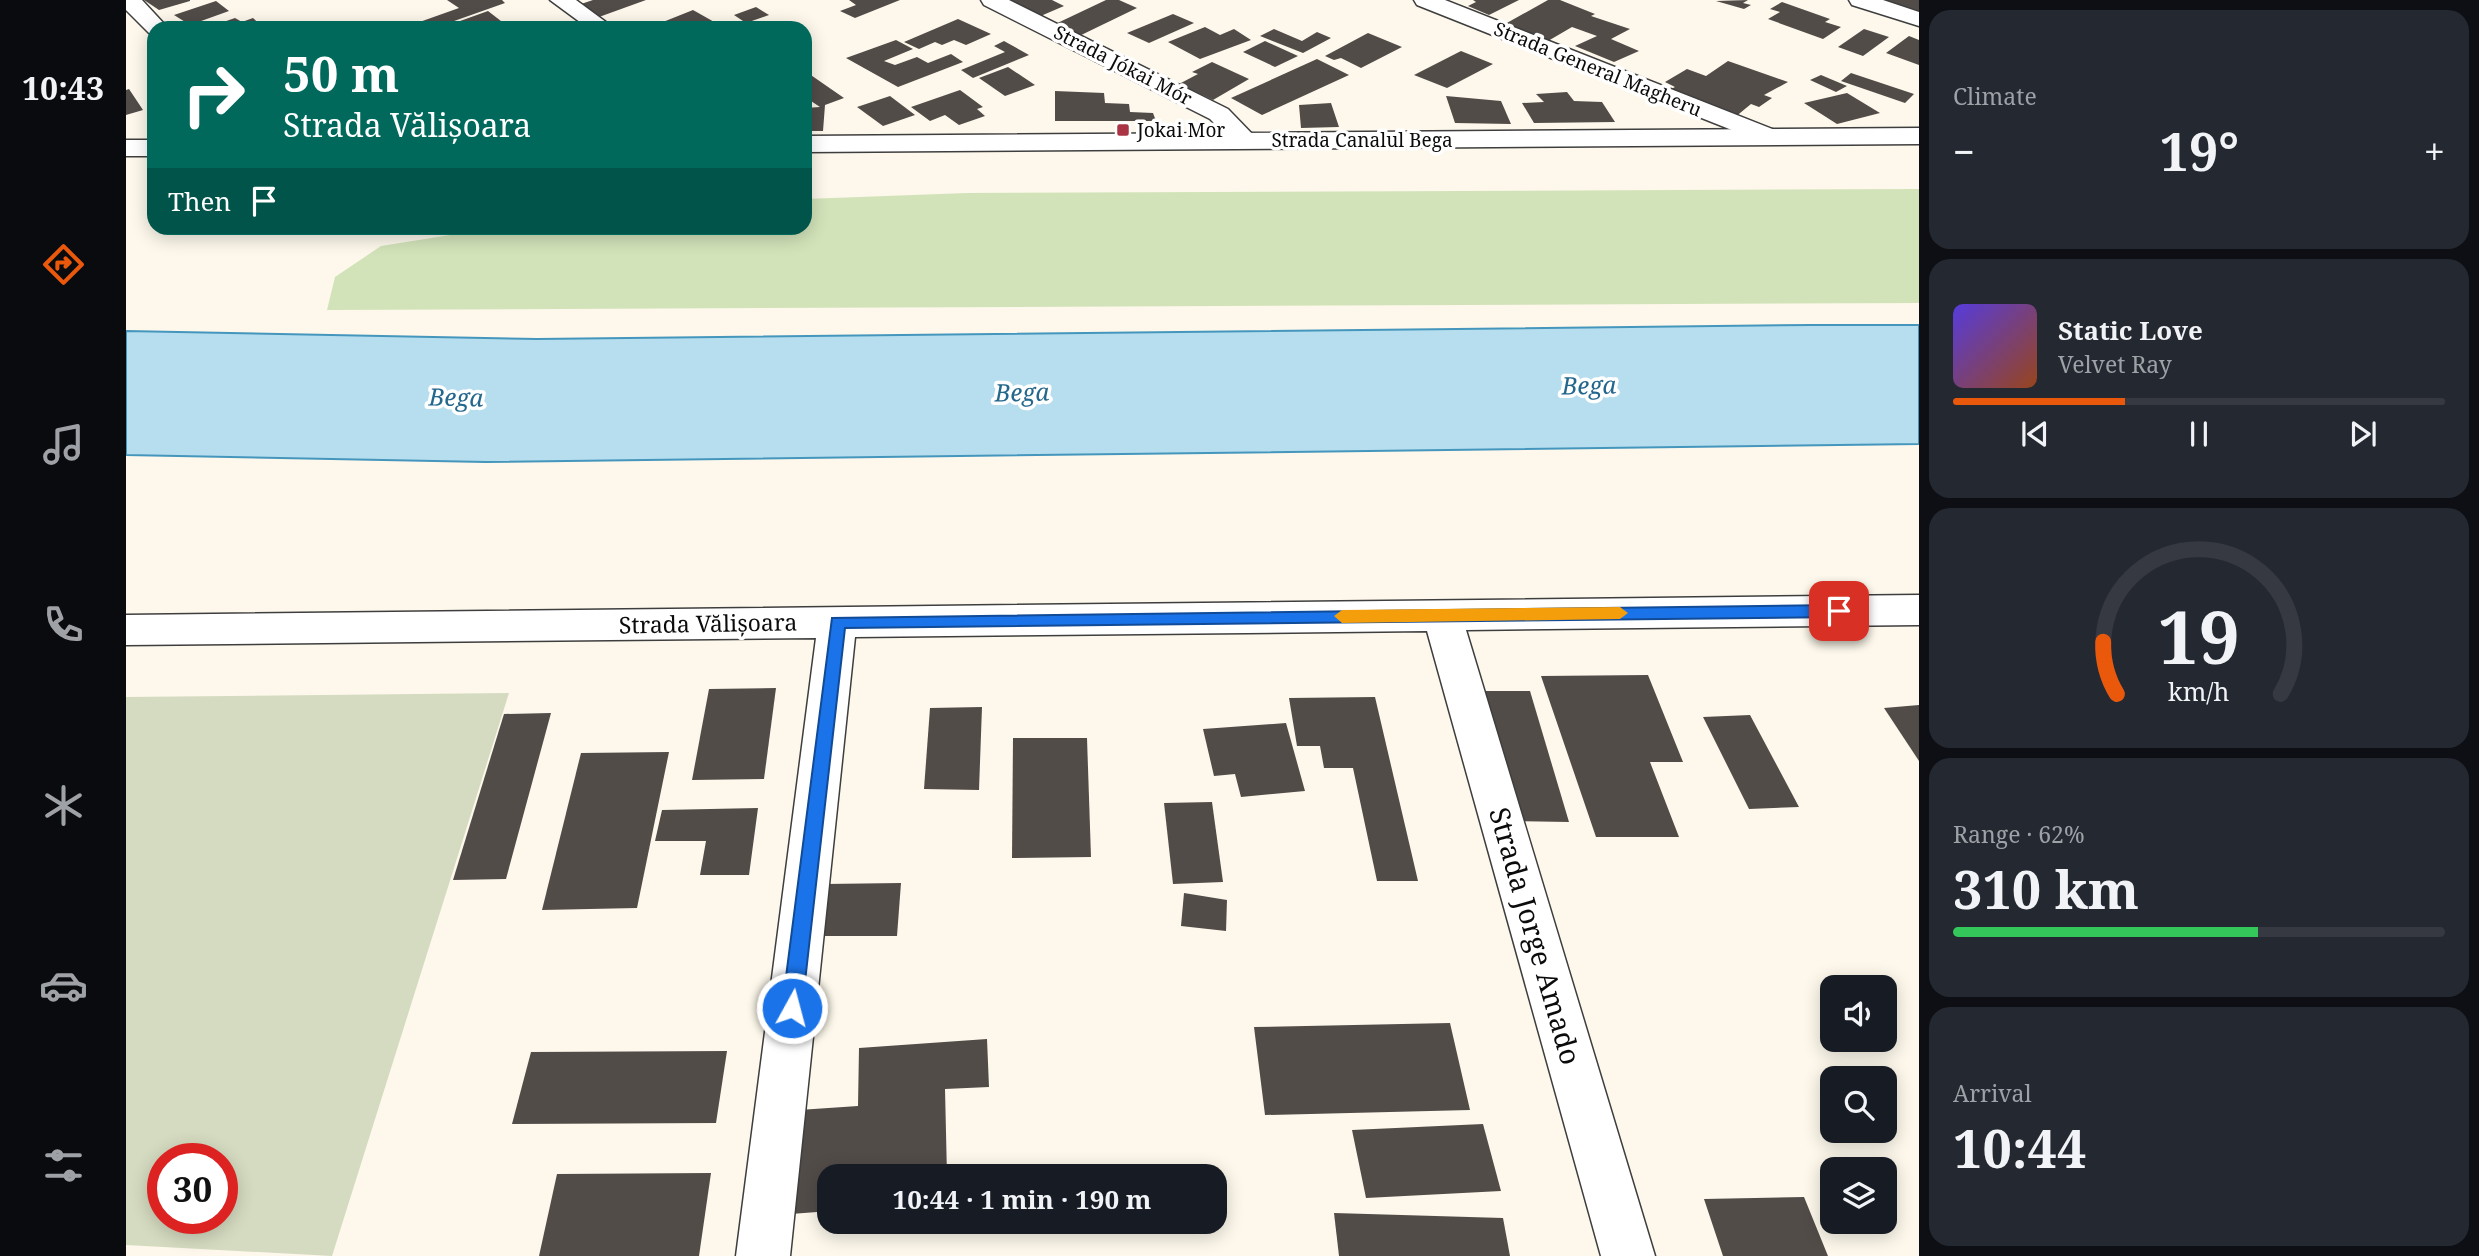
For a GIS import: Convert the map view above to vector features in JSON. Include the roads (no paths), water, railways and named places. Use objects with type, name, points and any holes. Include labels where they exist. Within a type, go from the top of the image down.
[{"type":"street","points":[[129,0],[150,21]]},
{"type":"street","points":[[561,0],[592,21]]},
{"type":"street","name":"Strada Jókai Mór","points":[[992,0],[1219,114],[1246,141]]},
{"type":"street","name":"Strada General Magheru","points":[[1425,0],[1771,137]]},
{"type":"street","points":[[1860,0],[1919,19]]},
{"type":"street","name":"Strada Canalul Bega","points":[[812,144],[1919,136]]},
{"type":"street","points":[[126,148],[147,148]]},
{"type":"street","name":"Strada Vălișoara","points":[[126,630],[1919,610]]},
{"type":"street","name":"Strada Jorge Amado","points":[[1442,615],[1628,1256]]},
{"type":"street","points":[[763,1256],[838,622]]},
{"type":"water","name":"Bega","points":[[1919,325],[1919,444],[486,462],[126,455],[126,331],[537,339]]},
{"type":"place","name":"Jokai Mor","points":[[1123,130]]}]
